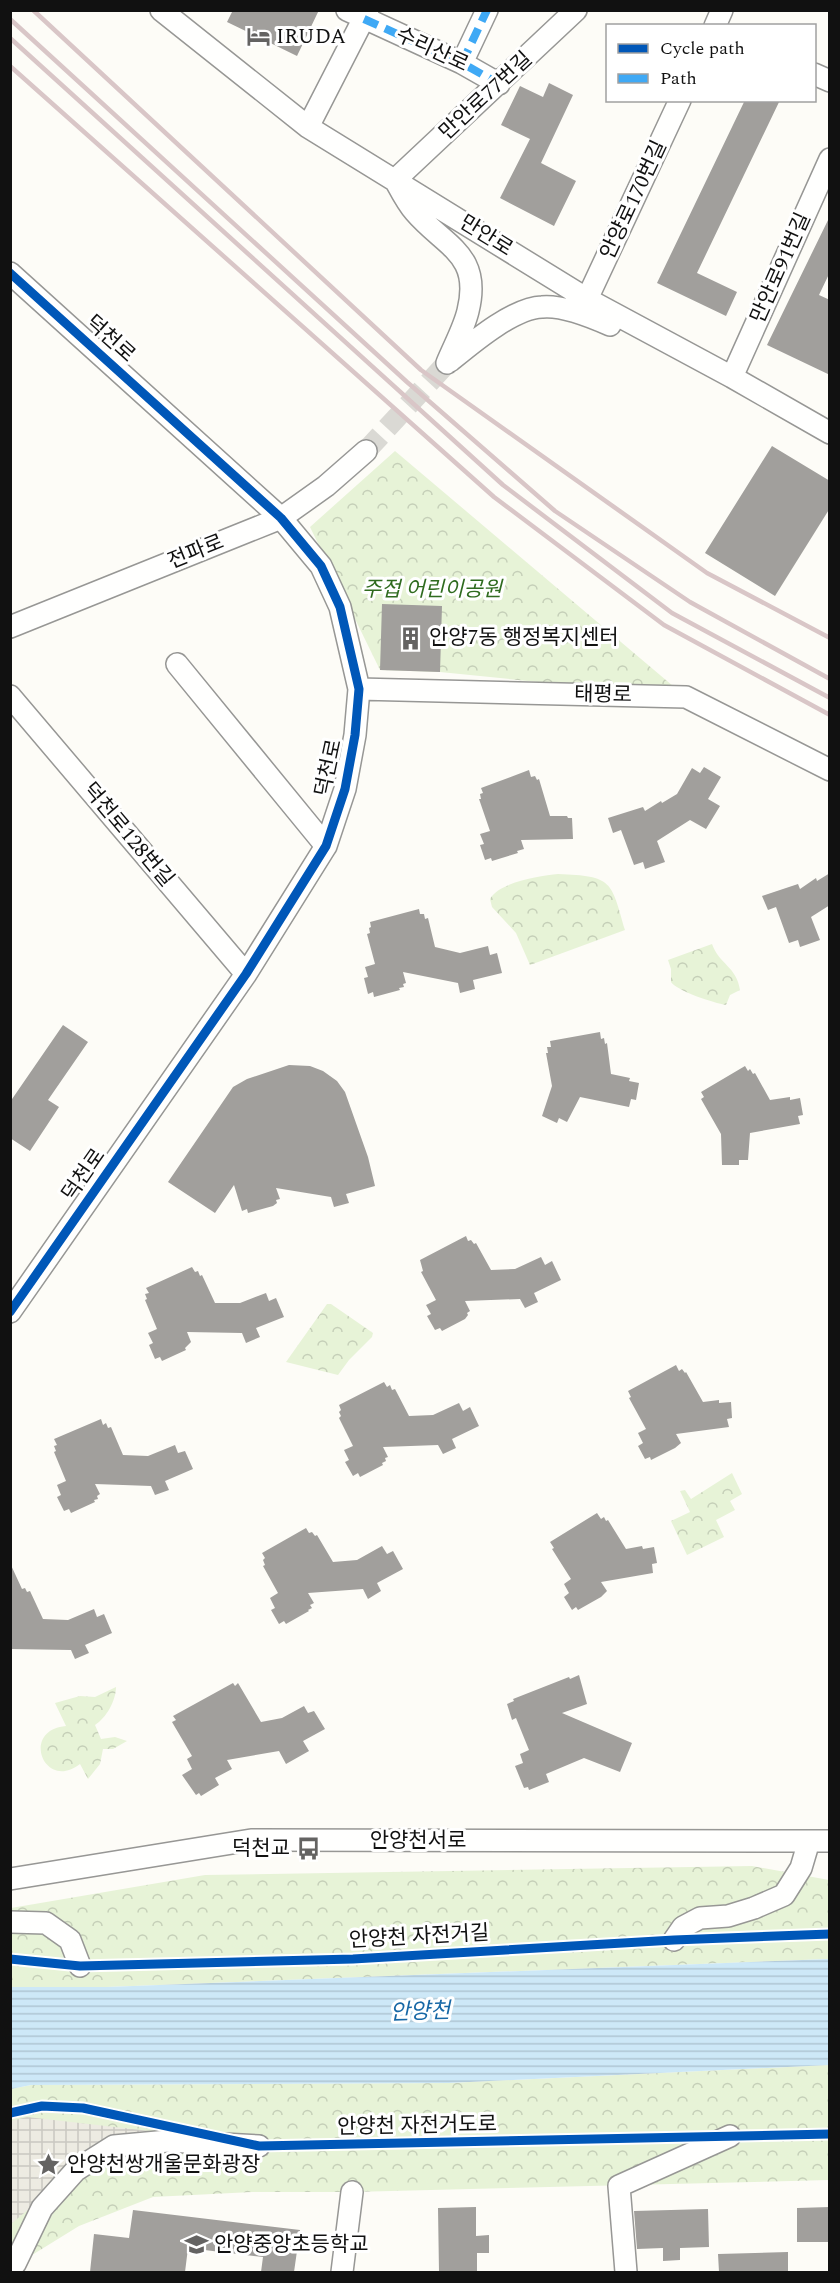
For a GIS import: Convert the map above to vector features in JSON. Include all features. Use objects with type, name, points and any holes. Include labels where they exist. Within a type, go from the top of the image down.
[{"type":"street","name":"만안로","points":[[161,10],[308,127],[587,299],[830,433]]},
{"type":"street","points":[[462,63],[487,10]]},
{"type":"street","name":"만안로77번길","points":[[395,180],[576,10]]},
{"type":"street","points":[[716,24],[722,10]]},
{"type":"street","name":"수리산로","points":[[308,127],[360,13],[462,63],[499,84]]},
{"type":"street","points":[[816,75],[830,81]]},
{"type":"street","name":"안양로170번길","points":[[587,299],[679,102]]},
{"type":"street","name":"만안로91번길","points":[[732,377],[830,159]]},
{"type":"street","points":[[395,180],[414,212],[454,248],[469,269],[471,288],[468,312],[447,363],[485,332],[516,315],[542,306],[582,313],[625,332],[656,335]]},
{"type":"street","name":"덕천로","points":[[10,273],[281,518],[321,566],[340,607],[359,689],[355,735],[345,789],[326,846],[246,974],[10,1312]]},
{"type":"street","name":"전파로","points":[[10,627],[281,518],[326,486],[366,451]]},
{"type":"street","name":"덕천로","points":[[177,664],[326,846]]},
{"type":"street","name":"태평로","points":[[359,689],[686,697],[830,770]]},
{"type":"street","name":"덕천로128번길","points":[[10,696],[246,974]]},
{"type":"street","name":"안양천서로","points":[[10,1879],[251,1840],[819,1841]]},
{"type":"street","points":[[674,1940],[683,1927],[700,1918],[736,1913],[784,1895],[819,1841]]},
{"type":"street","points":[[10,1922],[46,1923],[70,1940],[80,1966]]},
{"type":"street","points":[[626,2272],[619,2186],[730,2136]]},
{"type":"street","points":[[15,2264],[42,2208],[76,2170],[114,2146],[168,2141],[259,2146]]},
{"type":"street","points":[[342,2272],[352,2192]]},
{"type":"green space","name":"주접 어린이공원","points":[[395,451],[686,697],[440,672],[380,670],[310,527]]},
{"type":"green space","points":[[558,874],[590,877],[607,884],[616,901],[625,930],[530,965],[516,933],[492,907],[490,899],[502,888],[511,884]]},
{"type":"green space","points":[[712,944],[732,971],[740,990],[730,995],[726,1005],[688,993],[671,982],[668,960]]},
{"type":"green space","points":[[327,1304],[331,1304],[373,1333],[338,1375],[286,1362]]},
{"type":"green space","points":[[732,1473],[742,1494],[730,1501],[735,1510],[716,1520],[724,1537],[687,1555],[671,1521],[690,1512],[680,1491],[685,1490],[691,1499]]},
{"type":"green space","points":[[116,1687],[110,1709],[95,1725],[101,1739],[115,1737],[127,1741],[113,1749],[103,1749],[100,1764],[88,1779],[80,1764],[67,1771],[56,1770],[48,1765],[42,1757],[41,1747],[44,1738],[52,1730],[66,1726],[55,1703],[80,1696],[95,1697]]},
{"type":"green space","points":[[752,1866],[829,1880],[829,1959],[107,1987],[11,1987],[11,1908],[205,1875]]},
{"type":"green space","points":[[829,2065],[829,2180],[352,2192],[252,2192],[153,2197],[79,2226],[11,2268],[11,2089],[31,2085],[449,2083]]},
{"type":"shaded area","name":"안양천쌍개울문화광장","points":[[27,2117],[150,2131],[148,2152],[106,2158],[43,2197],[11,2224],[11,2121]]},
{"type":"water","name":"안양천","points":[[829,1959],[829,2065],[449,2083],[31,2085],[11,2089],[11,1987],[107,1987]]},
{"type":"building","points":[[233,10],[319,10],[297,56],[227,22]]},
{"type":"building","points":[[549,83],[573,95],[541,163],[576,181],[554,226],[500,198],[530,139],[501,125],[520,86],[543,97]]},
{"type":"building","points":[[744,102],[779,102],[697,273],[737,292],[726,316],[657,283]]},
{"type":"building","points":[[830,216],[830,272],[819,295],[830,300],[830,375],[767,345]]},
{"type":"building","points":[[772,446],[830,481],[830,508],[775,596],[705,553]]},
{"type":"building","name":"안양7동 행정복지센터","points":[[382,604],[442,606],[440,672],[380,670]]},
{"type":"building","points":[[704,767],[721,777],[708,799],[720,806],[706,829],[690,820],[657,841],[665,862],[645,869],[643,862],[634,865],[621,830],[613,833],[608,818],[643,807],[645,811],[661,801],[662,803],[677,794],[692,768],[700,773]]},
{"type":"building","points":[[529,770],[531,777],[535,776],[537,780],[539,779],[550,816],[572,818],[573,839],[521,840],[524,849],[517,851],[518,853],[492,861],[491,858],[485,860],[480,845],[484,844],[480,834],[490,831],[479,799],[481,799],[480,794],[483,793],[481,788]]},
{"type":"building","points":[[830,873],[830,905],[811,917],[820,940],[800,947],[798,940],[789,943],[776,907],[768,910],[762,896],[798,884],[800,889],[816,878],[817,881]]},
{"type":"building","points":[[419,909],[425,919],[428,918],[435,947],[460,953],[488,946],[490,955],[497,953],[502,973],[473,980],[475,989],[460,993],[458,983],[403,972],[406,983],[403,984],[404,987],[399,988],[400,990],[374,997],[373,992],[368,994],[364,978],[368,977],[365,967],[375,964],[367,934],[370,933],[370,922]]},
{"type":"building","points":[[63,1025],[88,1042],[48,1100],[59,1107],[30,1151],[10,1138],[10,1102]]},
{"type":"building","points":[[600,1032],[601,1039],[604,1038],[605,1044],[607,1043],[611,1074],[630,1078],[629,1081],[639,1083],[636,1100],[631,1099],[629,1107],[580,1097],[567,1122],[559,1118],[557,1123],[542,1116],[552,1086],[546,1053],[548,1053],[547,1047],[551,1047],[550,1041]]},
{"type":"building","points":[[289,1065],[310,1066],[323,1071],[337,1081],[345,1092],[368,1157],[375,1186],[346,1194],[349,1203],[334,1207],[331,1197],[276,1188],[280,1199],[276,1200],[277,1203],[248,1213],[247,1209],[242,1211],[234,1185],[215,1213],[168,1182],[233,1087],[247,1079]]},
{"type":"building","points":[[745,1066],[748,1071],[750,1069],[753,1074],[755,1073],[770,1100],[800,1098],[803,1115],[798,1116],[800,1124],[750,1133],[748,1160],[739,1160],[739,1165],[722,1165],[721,1134],[701,1099],[704,1097],[701,1092]]},
{"type":"building","points":[[466,1236],[468,1241],[476,1243],[491,1270],[515,1269],[541,1257],[545,1265],[552,1261],[561,1280],[534,1293],[538,1302],[525,1308],[520,1299],[465,1301],[470,1311],[465,1319],[442,1331],[440,1328],[435,1330],[427,1316],[431,1314],[426,1305],[436,1300],[421,1272],[423,1271],[420,1260]]},
{"type":"building","points":[[192,1267],[195,1272],[198,1271],[200,1276],[202,1275],[215,1303],[240,1303],[266,1293],[269,1301],[276,1298],[284,1317],[256,1328],[260,1337],[246,1343],[242,1333],[187,1332],[191,1342],[185,1348],[186,1350],[162,1361],[160,1357],[155,1359],[149,1345],[153,1343],[148,1333],[157,1329],[145,1300],[147,1299],[145,1294],[149,1293],[146,1288]]},
{"type":"building","points":[[676,1365],[679,1371],[682,1369],[686,1372],[703,1402],[719,1400],[719,1403],[731,1402],[732,1418],[727,1419],[729,1427],[676,1434],[681,1443],[675,1448],[651,1460],[650,1457],[645,1459],[638,1446],[643,1443],[638,1433],[646,1429],[629,1398],[631,1397],[628,1391]]},
{"type":"building","points":[[384,1382],[387,1387],[390,1385],[392,1390],[395,1389],[409,1416],[433,1415],[459,1403],[463,1411],[470,1407],[479,1426],[452,1439],[456,1448],[443,1454],[438,1445],[383,1447],[388,1457],[385,1458],[383,1465],[360,1477],[358,1473],[353,1476],[345,1462],[349,1460],[344,1450],[353,1446],[339,1418],[341,1410],[339,1405]]},
{"type":"building","points":[[101,1419],[103,1425],[106,1423],[108,1428],[111,1427],[123,1455],[148,1456],[175,1445],[178,1453],[185,1451],[193,1469],[165,1481],[169,1490],[155,1495],[151,1486],[95,1484],[100,1494],[97,1496],[98,1499],[94,1500],[95,1502],[71,1513],[69,1509],[64,1511],[57,1497],[61,1495],[57,1485],[66,1481],[54,1452],[56,1451],[54,1446],[57,1445],[54,1439]]},
{"type":"building","points":[[597,1513],[601,1519],[604,1517],[606,1521],[608,1520],[626,1549],[642,1546],[643,1549],[654,1547],[657,1563],[652,1564],[653,1573],[601,1582],[607,1591],[601,1597],[578,1610],[576,1607],[572,1610],[564,1597],[569,1593],[564,1584],[571,1579],[550,1542]]},
{"type":"building","points":[[306,1528],[309,1533],[317,1535],[333,1562],[357,1560],[382,1546],[387,1554],[393,1551],[403,1569],[377,1583],[381,1591],[368,1599],[363,1589],[308,1593],[314,1603],[310,1605],[312,1608],[286,1624],[284,1621],[279,1624],[271,1610],[275,1608],[270,1598],[278,1593],[263,1566],[265,1558],[262,1553]]},
{"type":"building","points":[[10,1563],[22,1589],[30,1591],[43,1619],[68,1620],[94,1609],[97,1617],[104,1614],[112,1633],[85,1645],[89,1653],[75,1659],[71,1650],[10,1649]]},
{"type":"building","points":[[579,1675],[587,1704],[562,1713],[632,1743],[620,1772],[584,1758],[546,1774],[549,1782],[529,1790],[528,1787],[524,1788],[515,1766],[523,1763],[520,1754],[529,1750],[516,1718],[512,1720],[507,1704],[514,1701],[513,1699]]},
{"type":"building","points":[[233,1683],[235,1686],[238,1683],[261,1722],[282,1718],[304,1706],[308,1713],[314,1711],[325,1729],[303,1741],[309,1751],[286,1764],[279,1751],[227,1760],[232,1769],[215,1778],[219,1785],[201,1796],[199,1793],[196,1795],[182,1775],[192,1769],[187,1759],[192,1756],[172,1722],[176,1720],[173,1716]]},
{"type":"building","points":[[476,2207],[476,2236],[489,2235],[489,2253],[477,2253],[477,2272],[439,2272],[438,2208]]},
{"type":"building","points":[[830,2207],[830,2242],[797,2242],[797,2208]]},
{"type":"building","points":[[708,2209],[709,2247],[680,2248],[680,2260],[663,2261],[663,2248],[637,2249],[634,2211]]},
{"type":"building","points":[[133,2210],[300,2230],[294,2272],[261,2272],[263,2257],[188,2248],[185,2272],[90,2272],[94,2234],[129,2238]]},
{"type":"building","points":[[788,2252],[788,2272],[719,2272],[718,2254]]},
{"type":"tunnel","points":[[366,451],[447,363]]},
{"type":"railway","points":[[33,10],[421,370],[707,573],[830,638]]},
{"type":"railway","points":[[10,19],[407,382],[555,511],[690,602],[830,679]]},
{"type":"railway","points":[[10,38],[503,485],[672,613],[830,698]]},
{"type":"railway","points":[[10,66],[494,497],[664,625],[830,715]]},
{"type":"marked path","points":[[462,63],[487,10]]},
{"type":"marked path","points":[[364,19],[462,63],[499,84]]},
{"type":"cycle path","points":[[10,273],[281,518],[321,566],[340,607],[359,689],[355,735],[345,789],[326,846],[246,974],[10,1312]]},
{"type":"cycle path","name":"안양천 자전거길","points":[[10,1959],[80,1966],[353,1959],[674,1940],[830,1934]]},
{"type":"cycle path","name":"안양천 자전거도로","points":[[10,2113],[42,2106],[83,2108],[259,2146],[830,2134]]},
{"type":"place","name":"IRUDA","points":[[258,37]]},
{"type":"place","name":"안양7동 행정복지센터","points":[[411,638]]},
{"type":"place","name":"덕천교","points":[[308,1849]]},
{"type":"place","name":"안양천쌍개울문화광장","points":[[49,2165]]},
{"type":"place","name":"안양중앙초등학교","points":[[196,2245]]}]
